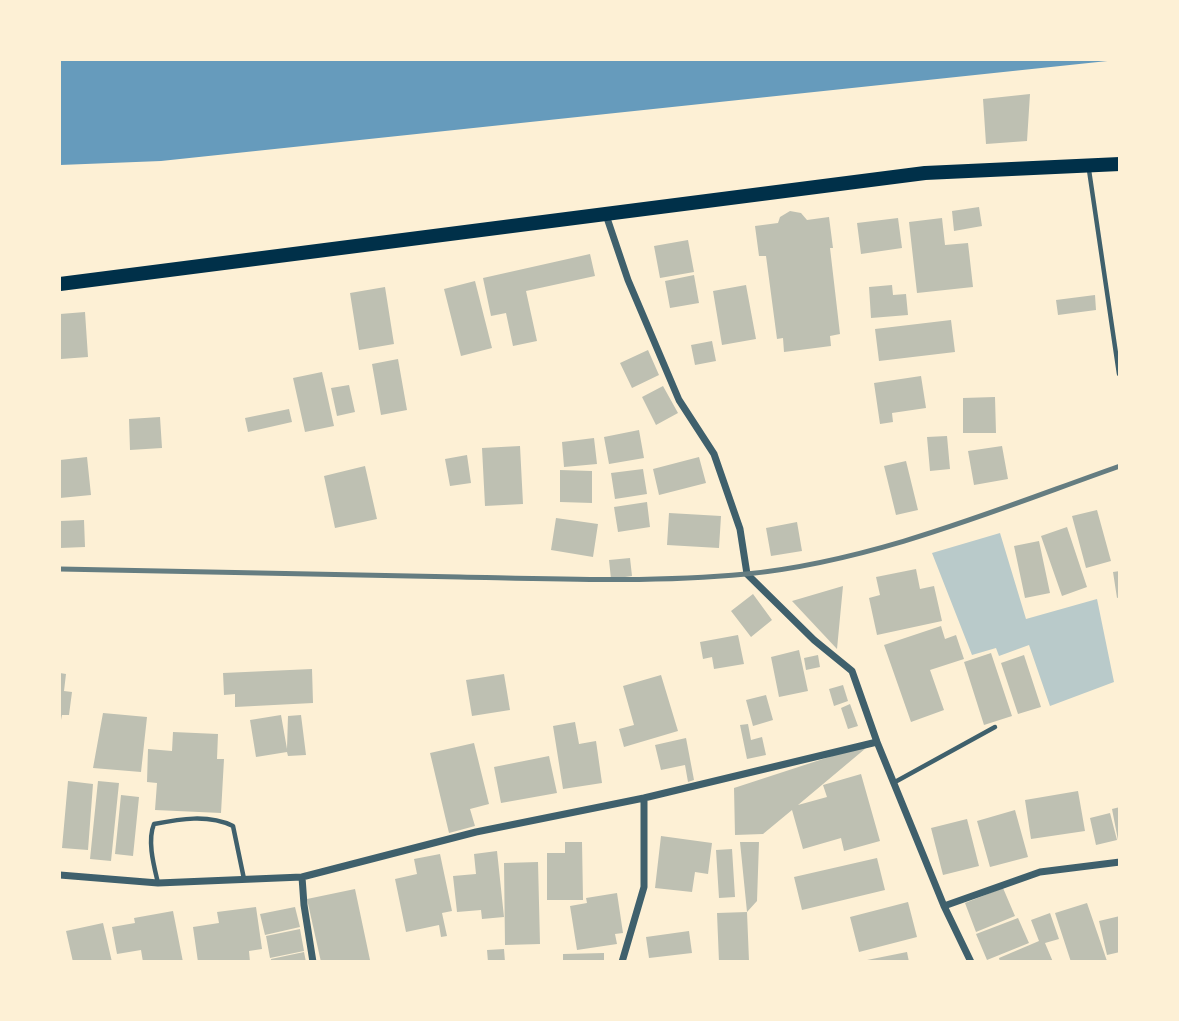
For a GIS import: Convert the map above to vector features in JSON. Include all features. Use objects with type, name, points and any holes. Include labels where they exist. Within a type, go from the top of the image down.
[{"type":"highway","points":[[60,284],[925,173],[1119,164]]},
{"type":"street","points":[[606,215],[628,280],[679,400],[714,454],[740,529],[747,574],[814,640],[852,671],[877,741],[944,906],[971,961]]},
{"type":"street","points":[[60,875],[158,883],[302,877],[476,832],[644,799],[877,741]]},
{"type":"street","points":[[622,961],[644,887],[644,799]]},
{"type":"street","points":[[944,906],[1040,872],[1119,862]]},
{"type":"street","points":[[302,877],[303,905],[313,961]]},
{"type":"lane","points":[[1088,165],[1119,374]]},
{"type":"lane","points":[[895,782],[995,727]]},
{"type":"lane","points":[[158,883],[152,830],[155,824],[185,818],[223,821],[233,826],[244,880]]},
{"type":"shaded area","points":[[1000,533],[1026,619],[1097,599],[1114,682],[1050,706],[1029,645],[999,656],[996,648],[972,655],[932,553]]},
{"type":"water","points":[[60,60],[1117,60],[161,161],[60,165]]},
{"type":"building","points":[[1030,94],[1027,141],[986,144],[983,99]]},
{"type":"building","points":[[979,207],[982,226],[954,231],[952,211]]},
{"type":"building","points":[[790,211],[801,213],[807,220],[829,217],[840,334],[830,336],[831,346],[784,352],[783,338],[777,339],[766,256],[759,256],[755,226],[778,223],[780,217]]},
{"type":"building","points":[[898,218],[902,248],[861,254],[857,223]]},
{"type":"building","points":[[942,218],[945,245],[968,243],[973,287],[917,293],[909,222]]},
{"type":"building","points":[[688,240],[694,272],[660,278],[654,246]]},
{"type":"building","points":[[590,254],[595,276],[526,291],[537,341],[513,346],[506,313],[491,316],[483,278]]},
{"type":"building","points":[[694,275],[699,303],[670,308],[665,281]]},
{"type":"building","points":[[475,281],[492,348],[461,356],[444,289]]},
{"type":"building","points":[[746,285],[756,339],[722,345],[713,291]]},
{"type":"building","points":[[892,285],[893,295],[906,294],[908,315],[871,318],[869,287]]},
{"type":"building","points":[[385,287],[394,344],[359,350],[350,293]]},
{"type":"building","points":[[1095,295],[1096,310],[1058,315],[1056,300]]},
{"type":"building","points":[[85,312],[88,357],[61,359],[60,314]]},
{"type":"building","points":[[951,320],[955,352],[879,361],[875,329]]},
{"type":"building","points":[[712,341],[716,361],[695,365],[691,345]]},
{"type":"building","points":[[648,350],[659,375],[632,388],[620,363]]},
{"type":"building","points":[[398,359],[407,410],[381,415],[372,364]]},
{"type":"building","points":[[322,372],[334,426],[305,432],[293,378]]},
{"type":"building","points":[[921,376],[926,408],[892,413],[893,422],[880,424],[874,383]]},
{"type":"building","points":[[349,385],[355,412],[337,416],[331,388]]},
{"type":"building","points":[[663,386],[678,413],[656,425],[642,397]]},
{"type":"building","points":[[995,397],[996,433],[963,433],[963,398]]},
{"type":"building","points":[[289,409],[292,422],[248,432],[245,418]]},
{"type":"building","points":[[160,417],[162,448],[130,450],[129,419]]},
{"type":"building","points":[[639,430],[644,458],[609,464],[604,437]]},
{"type":"building","points":[[947,436],[950,469],[930,471],[927,437]]},
{"type":"building","points":[[594,438],[597,464],[564,467],[562,442]]},
{"type":"building","points":[[520,446],[523,504],[485,506],[482,448]]},
{"type":"building","points":[[1002,446],[1008,479],[974,485],[968,451]]},
{"type":"building","points":[[467,455],[471,483],[450,486],[445,459]]},
{"type":"building","points":[[87,457],[91,495],[60,498],[60,460]]},
{"type":"building","points":[[699,457],[706,483],[659,495],[653,469]]},
{"type":"building","points":[[906,461],[918,510],[896,515],[884,466]]},
{"type":"building","points":[[365,466],[377,519],[335,528],[324,476]]},
{"type":"building","points":[[643,469],[647,494],[615,499],[611,473]]},
{"type":"building","points":[[560,470],[592,471],[592,503],[560,502]]},
{"type":"building","points":[[647,502],[650,527],[618,532],[614,507]]},
{"type":"building","points":[[1097,510],[1111,561],[1086,568],[1072,516]]},
{"type":"building","points":[[669,513],[721,516],[719,548],[667,545]]},
{"type":"building","points":[[556,518],[598,524],[593,557],[551,550]]},
{"type":"building","points":[[84,520],[85,547],[60,548],[60,521]]},
{"type":"building","points":[[797,522],[802,551],[771,556],[766,528]]},
{"type":"building","points":[[1067,527],[1087,587],[1062,596],[1041,536]]},
{"type":"building","points":[[1039,541],[1050,593],[1025,598],[1014,546]]},
{"type":"building","points":[[630,558],[632,576],[611,579],[609,560]]},
{"type":"building","points":[[916,569],[920,589],[934,586],[942,621],[877,635],[869,598],[880,595],[876,577]]},
{"type":"building","points":[[1120,571],[1120,597],[1117,598],[1113,572]]},
{"type":"building","points":[[843,586],[837,649],[792,601]]},
{"type":"building","points":[[753,594],[772,620],[751,637],[731,611]]},
{"type":"building","points":[[941,626],[945,639],[956,635],[964,659],[930,670],[944,710],[911,722],[884,645]]},
{"type":"building","points":[[738,635],[744,664],[714,669],[712,657],[703,659],[700,642]]},
{"type":"building","points":[[799,650],[808,691],[779,697],[771,657]]},
{"type":"building","points":[[991,653],[1012,716],[984,725],[964,662]]},
{"type":"building","points":[[818,655],[820,667],[806,670],[804,658]]},
{"type":"building","points":[[1024,655],[1041,707],[1018,714],[1001,663]]},
{"type":"building","points":[[312,669],[313,703],[235,707],[235,694],[224,695],[223,673]]},
{"type":"building","points":[[60,673],[66,674],[64,691],[72,692],[69,715],[62,715],[61,720]]},
{"type":"building","points":[[504,674],[510,710],[472,716],[466,680]]},
{"type":"building","points":[[661,675],[678,731],[624,747],[619,729],[634,725],[623,686]]},
{"type":"building","points":[[843,685],[848,701],[834,706],[829,689]]},
{"type":"building","points":[[766,695],[773,720],[753,726],[746,700]]},
{"type":"building","points":[[850,704],[858,726],[848,729],[841,708]]},
{"type":"building","points":[[103,713],[147,717],[141,772],[93,768]]},
{"type":"building","points":[[281,715],[287,749],[288,716],[301,715],[306,755],[288,756],[287,752],[256,757],[250,720]]},
{"type":"building","points":[[575,722],[579,744],[596,741],[602,783],[563,789],[553,726]]},
{"type":"building","points":[[748,724],[751,740],[762,737],[766,755],[747,759],[740,725]]},
{"type":"building","points":[[173,732],[218,734],[217,759],[224,759],[221,813],[155,810],[157,783],[147,782],[148,749],[172,751]]},
{"type":"building","points":[[686,738],[694,780],[688,782],[685,765],[661,770],[655,745]]},
{"type":"building","points":[[474,743],[489,804],[470,809],[475,826],[449,833],[430,753]]},
{"type":"building","points":[[872,743],[798,805],[827,797],[823,785],[861,774],[880,841],[844,851],[841,838],[803,849],[792,810],[763,834],[735,835],[734,788]]},
{"type":"building","points":[[549,756],[557,793],[501,803],[494,767]]},
{"type":"building","points":[[68,781],[93,784],[88,850],[62,848]]},
{"type":"building","points":[[98,781],[119,783],[111,861],[90,859]]},
{"type":"building","points":[[1078,791],[1085,831],[1031,839],[1025,800]]},
{"type":"building","points":[[121,795],[139,797],[133,856],[115,854]]},
{"type":"building","points":[[1120,807],[1120,840],[1118,840],[1112,809]]},
{"type":"building","points":[[1015,810],[1028,857],[990,867],[977,821]]},
{"type":"building","points":[[1110,813],[1117,840],[1096,845],[1090,818]]},
{"type":"building","points":[[967,819],[979,866],[943,875],[931,828]]},
{"type":"building","points":[[661,836],[712,843],[708,874],[695,872],[692,892],[655,888]]},
{"type":"building","points":[[565,842],[582,842],[583,900],[547,900],[547,853],[565,853]]},
{"type":"building","points":[[740,842],[759,842],[757,901],[747,912]]},
{"type":"building","points":[[732,849],[735,897],[719,898],[716,850]]},
{"type":"building","points":[[497,851],[504,917],[482,919],[481,910],[457,912],[453,876],[476,874],[474,854]]},
{"type":"building","points":[[440,854],[452,911],[442,913],[447,936],[441,937],[439,925],[406,932],[395,879],[417,874],[414,859]]},
{"type":"building","points":[[877,858],[885,890],[802,910],[794,877]]},
{"type":"building","points":[[538,862],[540,944],[505,945],[504,863]]},
{"type":"building","points":[[1003,888],[1015,916],[976,932],[965,903]]},
{"type":"building","points":[[355,889],[370,960],[321,962],[307,899]]},
{"type":"building","points":[[617,893],[623,933],[615,934],[617,944],[577,950],[570,906],[587,903],[586,898]]},
{"type":"building","points":[[908,902],[917,937],[859,952],[850,917]]},
{"type":"building","points":[[1087,903],[1107,961],[1105,962],[1071,962],[1055,913]]},
{"type":"building","points":[[256,907],[262,949],[249,951],[250,962],[198,962],[193,927],[219,923],[217,912]]},
{"type":"building","points":[[295,907],[300,927],[265,935],[260,914]]},
{"type":"building","points":[[173,911],[183,962],[143,962],[141,950],[117,954],[112,927],[135,923],[134,918]]},
{"type":"building","points":[[747,912],[749,961],[719,962],[717,913]]},
{"type":"building","points":[[1050,913],[1059,939],[1045,943],[1053,962],[1000,962],[999,958],[1039,941],[1031,920]]},
{"type":"building","points":[[1120,916],[1120,952],[1107,955],[1099,921]]},
{"type":"building","points":[[1018,918],[1029,943],[987,960],[976,934]]},
{"type":"building","points":[[103,923],[112,962],[73,962],[66,931]]},
{"type":"building","points":[[300,929],[304,951],[270,958],[266,936]]},
{"type":"building","points":[[689,931],[692,953],[649,958],[646,937]]},
{"type":"building","points":[[504,949],[505,962],[488,962],[487,950]]},
{"type":"building","points":[[304,952],[306,962],[271,962],[271,959]]},
{"type":"building","points":[[907,952],[909,962],[867,962],[867,960]]},
{"type":"building","points":[[604,953],[604,962],[563,962],[563,954]]},
{"type":"railway","points":[[60,569],[603,580],[746,574],[842,558],[889,545],[982,516],[1120,466]]}]
